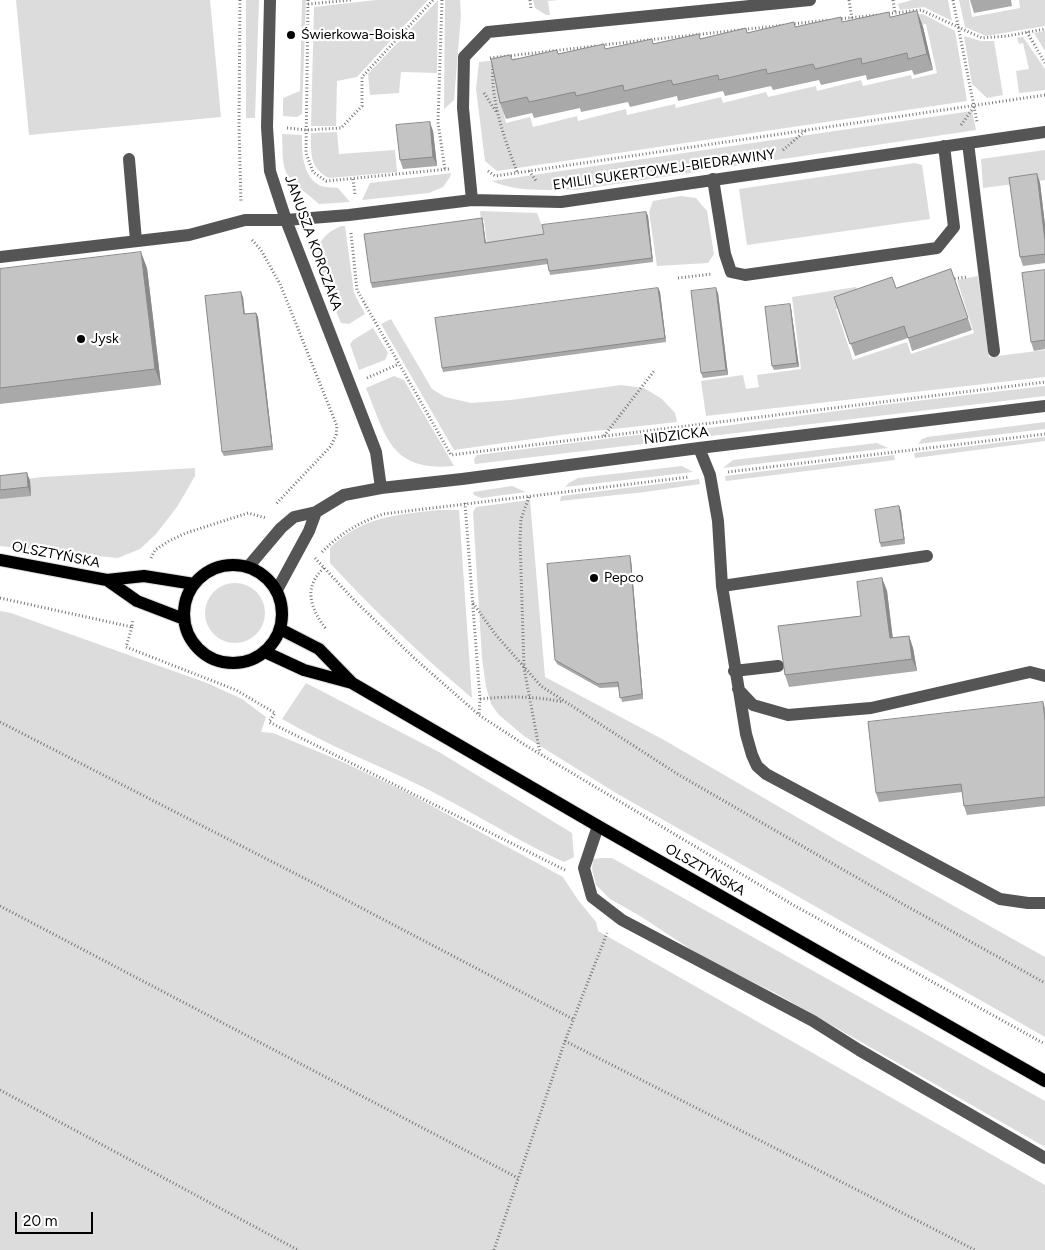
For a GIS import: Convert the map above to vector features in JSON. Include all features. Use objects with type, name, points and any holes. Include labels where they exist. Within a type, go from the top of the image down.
[{"type":"main road","name":"OLSZTYŃSKA","points":[[0,560],[107,580],[144,576],[194,584]]},
{"type":"main road","points":[[233,564],[248,567],[264,576],[276,590],[281,602],[283,616],[280,629],[275,642],[265,652],[252,660],[237,664],[222,662],[208,656],[196,646],[188,634],[184,619],[186,600],[194,584],[204,574],[218,567],[233,564]]},
{"type":"main road","name":"OLSZTYŃSKA","points":[[107,580],[137,601],[184,619]]},
{"type":"main road","name":"OLSZTYŃSKA","points":[[280,629],[319,649],[352,683]]},
{"type":"main road","name":"OLSZTYŃSKA","points":[[265,652],[304,670],[352,683],[598,826],[1045,1080]]},
{"type":"street","name":"JANUSZA KORCZAKA","points":[[270,0],[266,127],[270,171],[286,220],[376,452],[381,488]]},
{"type":"street","points":[[472,200],[463,108],[464,57],[488,32],[810,0]]},
{"type":"street","name":"EMILII SUKERTOWEJ-BIEDRAWINY","points":[[0,257],[189,235],[245,220],[286,220],[349,215],[472,200],[561,202],[1045,132]]},
{"type":"street","points":[[968,143],[994,351]]},
{"type":"street","points":[[713,179],[725,254],[731,272],[745,276],[937,248],[954,227],[944,146]]},
{"type":"street","points":[[128,159],[136,241]]},
{"type":"street","name":"NIDZICKA","points":[[248,567],[281,528],[294,517],[316,512],[344,495],[381,488],[1045,406]]},
{"type":"street","points":[[698,448],[710,475],[718,521],[722,586],[734,671],[749,746],[757,766],[766,774],[1000,899],[1028,903],[1045,902]]},
{"type":"street","points":[[276,590],[309,532],[316,512]]},
{"type":"street","points":[[722,586],[927,556]]},
{"type":"street","points":[[734,671],[778,666]]},
{"type":"street","points":[[738,689],[753,705],[788,715],[871,708],[1030,672],[1045,676]]},
{"type":"street","points":[[598,826],[584,868],[592,897],[622,920],[813,1021],[859,1050],[1045,1158]]},
{"type":"path","points":[[240,0],[239,126],[241,202],[245,220],[250,237],[280,284],[337,426],[336,435],[331,446],[271,510]]},
{"type":"path","points":[[351,0],[308,2],[306,153],[313,172],[326,181],[480,165],[496,176],[974,107],[1045,95]]},
{"type":"path","points":[[239,126],[306,130],[342,128],[362,106],[362,77],[433,0]]},
{"type":"path","points":[[442,0],[438,122],[445,170]]},
{"type":"path","points":[[849,0],[853,27]]},
{"type":"path","points":[[893,0],[900,21]]},
{"type":"path","points":[[953,0],[978,128]]},
{"type":"path","points":[[485,58],[920,10],[982,38],[1045,28]]},
{"type":"path","points":[[1027,32],[1045,63]]},
{"type":"path","points":[[493,58],[491,80],[499,116],[517,172]]},
{"type":"path","points":[[482,90],[499,116]]},
{"type":"path","points":[[349,215],[357,290],[451,455],[1045,382]]},
{"type":"path","points":[[678,278],[731,272]]},
{"type":"path","points":[[604,436],[654,371]]},
{"type":"path","points":[[1045,434],[383,514],[360,523],[337,537],[316,558],[413,658],[479,715],[540,754],[795,906],[1045,1044]]},
{"type":"path","points":[[459,454],[473,603],[480,699],[479,715]]},
{"type":"path","points":[[529,497],[521,519],[520,539],[524,668],[540,754]]},
{"type":"path","points":[[149,562],[155,550],[169,541],[186,534],[248,513],[264,516]]},
{"type":"path","points":[[324,568],[312,582],[311,597],[320,621],[330,634]]},
{"type":"path","points":[[0,598],[132,627]]},
{"type":"path","points":[[473,603],[495,634],[541,686],[687,780],[1045,983]]},
{"type":"path","points":[[133,618],[126,647],[236,690],[275,713],[269,722],[572,873],[584,868]]},
{"type":"path","points":[[480,699],[529,696],[566,702]]},
{"type":"path","points":[[0,722],[324,888],[573,1019]]},
{"type":"path","points":[[0,906],[518,1178]]},
{"type":"path","points":[[494,1250],[565,1041],[614,914]]},
{"type":"path","points":[[565,1041],[976,1250]]},
{"type":"path","points":[[0,1090],[298,1250]]},
{"type":"shaded area","points":[[16,0],[210,0],[221,117],[29,135]]},
{"type":"shaded area","points":[[246,0],[259,0],[255,118],[246,118]]},
{"type":"shaded area","points":[[302,0],[306,0],[302,114],[297,117],[283,116],[283,98],[300,91]]},
{"type":"shaded area","points":[[376,0],[428,0],[357,77],[337,81],[336,126],[311,126],[314,7]]},
{"type":"shaded area","points":[[438,0],[437,73],[401,72],[399,93],[370,95],[368,74]]},
{"type":"shaded area","points":[[445,0],[460,0],[461,15],[454,100],[444,109]]},
{"type":"shaded area","points":[[533,0],[559,0],[548,1],[550,15],[546,15],[535,8]]},
{"type":"shaded area","points":[[912,0],[948,0],[952,21],[924,7],[900,10],[898,4]]},
{"type":"shaded area","points":[[959,0],[969,0],[972,17],[1020,8],[1019,0],[1045,0],[1045,26],[986,36],[965,27]]},
{"type":"shaded area","points":[[923,14],[955,31],[967,101],[497,171],[485,161],[476,89],[479,62],[516,58],[516,68],[494,73],[506,123],[530,117],[533,127],[577,116],[578,121],[626,109],[627,115],[675,104],[676,108],[721,97],[723,103],[766,92],[768,97],[816,86],[817,91],[861,80],[863,86],[911,75],[912,79],[937,73],[926,24],[903,29],[901,16]]},
{"type":"shaded area","points":[[1045,31],[1045,51],[1034,33]]},
{"type":"shaded area","points":[[964,36],[981,41],[994,41],[1003,95],[987,98],[972,84]]},
{"type":"shaded area","points":[[1023,37],[1045,69],[1045,90],[1019,93],[1016,71],[1029,69],[1023,43],[1019,44],[1017,38]]},
{"type":"shaded area","points":[[972,111],[976,130],[576,190],[523,189],[492,181]]},
{"type":"shaded area","points":[[337,132],[339,154],[395,150],[397,172],[329,178],[322,174],[312,159],[311,133]]},
{"type":"shaded area","points":[[282,134],[302,135],[304,163],[313,181],[321,186],[338,188],[350,202],[319,204],[293,181],[287,174],[284,165]]},
{"type":"shaded area","points":[[1045,150],[1045,180],[983,188],[981,159]]},
{"type":"shaded area","points":[[915,163],[922,165],[930,219],[747,245],[739,189]]},
{"type":"shaded area","points":[[451,173],[443,187],[429,193],[362,200],[370,183]]},
{"type":"shaded area","points":[[681,196],[696,198],[707,211],[714,254],[708,263],[657,266],[649,212],[653,201]]},
{"type":"shaded area","points":[[480,211],[537,213],[544,237],[487,245],[484,220],[481,220]]},
{"type":"shaded area","points":[[341,226],[345,226],[354,293],[365,314],[349,324],[341,323],[322,277],[318,260],[318,252],[324,238]]},
{"type":"shaded area","points":[[978,276],[989,357],[1045,350],[1045,377],[706,416],[701,381],[743,375],[746,389],[759,387],[757,375],[801,369],[792,297],[856,287],[860,300],[836,309],[853,360],[907,342],[911,354],[974,333],[957,280]]},
{"type":"shaded area","points":[[391,319],[432,389],[445,397],[471,403],[511,400],[621,385],[644,388],[662,399],[675,413],[677,422],[568,434],[454,450],[381,324]]},
{"type":"shaded area","points":[[373,328],[388,353],[385,360],[359,370],[350,344],[353,340]]},
{"type":"shaded area","points":[[394,376],[404,380],[454,466],[433,466],[416,463],[404,457],[394,448],[386,436],[366,388]]},
{"type":"shaded area","points":[[1045,386],[1045,396],[711,436],[701,429],[890,404]]},
{"type":"shaded area","points":[[1045,422],[1045,429],[918,444],[927,437]]},
{"type":"shaded area","points":[[677,430],[675,435],[667,441],[475,464],[474,459],[477,455]]},
{"type":"shaded area","points":[[1045,437],[1045,441],[915,458],[914,453]]},
{"type":"shaded area","points":[[877,443],[888,448],[723,468],[733,460]]},
{"type":"shaded area","points":[[894,455],[895,460],[726,481],[725,476]]},
{"type":"shaded area","points":[[682,466],[693,472],[565,487],[578,478]]},
{"type":"shaded area","points":[[195,468],[195,476],[177,507],[156,534],[140,549],[118,558],[0,546],[0,482],[42,477]]},
{"type":"shaded area","points":[[699,479],[700,484],[560,501],[561,496]]},
{"type":"shaded area","points":[[512,486],[526,492],[481,498],[474,495],[473,492]]},
{"type":"shaded area","points":[[530,500],[545,677],[664,740],[838,841],[1045,957],[1045,1037],[616,793],[524,736],[499,715],[491,704],[486,687],[482,658],[473,512],[476,507]]},
{"type":"shaded area","points":[[437,510],[459,510],[472,698],[399,633],[330,563],[330,548],[354,530],[380,519]]},
{"type":"shaded area","points":[[229,583],[241,583],[257,591],[263,601],[265,613],[263,625],[257,635],[241,643],[229,643],[213,635],[205,619],[205,607],[213,591]]},
{"type":"shaded area","points":[[0,611],[11,613],[207,683],[242,699],[266,717],[261,732],[273,733],[343,762],[408,793],[563,877],[578,900],[596,922],[598,931],[1045,1185],[1045,1250],[0,1250]]},
{"type":"shaded area","points":[[306,683],[439,752],[572,833],[574,857],[564,862],[423,787],[334,746],[282,719]]},
{"type":"shaded area","points":[[612,858],[1045,1101],[1045,1147],[777,994],[704,958],[640,916],[610,899],[596,885],[592,869],[593,859]]},
{"type":"building","points":[[917,11],[927,54],[908,59],[907,53],[862,64],[861,58],[815,69],[813,64],[767,74],[766,69],[719,80],[718,75],[673,85],[671,80],[624,91],[623,85],[576,96],[575,92],[529,102],[527,97],[500,103],[491,59],[510,55],[512,60],[557,50],[558,54],[604,44],[605,49],[652,39],[653,44],[699,34],[700,39],[746,28],[747,33],[794,22],[795,27],[841,17],[842,22],[889,12],[890,17]]},
{"type":"building","points":[[430,122],[433,157],[400,160],[396,125]]},
{"type":"building","points":[[1037,174],[1045,254],[1020,257],[1009,178]]},
{"type":"building","points":[[646,212],[652,258],[549,271],[547,259],[371,283],[364,234],[482,218],[485,243],[544,234],[542,225]]},
{"type":"building","points":[[141,252],[155,369],[0,388],[0,269]]},
{"type":"building","points":[[951,269],[968,318],[908,338],[904,326],[850,344],[834,297],[892,277],[896,288]]},
{"type":"building","points":[[1045,270],[1045,340],[1031,342],[1022,273]]},
{"type":"building","points":[[658,288],[665,338],[442,368],[435,318]]},
{"type":"building","points":[[716,288],[726,370],[701,373],[691,291]]},
{"type":"building","points":[[241,292],[244,314],[256,313],[272,446],[222,452],[205,296]]},
{"type":"building","points":[[790,304],[797,363],[772,366],[765,307]]},
{"type":"building","points":[[27,473],[28,487],[0,490],[0,476]]},
{"type":"building","points":[[899,506],[904,539],[880,543],[875,510]]},
{"type":"building","points":[[630,556],[642,694],[620,698],[618,682],[598,684],[555,660],[547,564]]},
{"type":"building","points":[[882,578],[890,638],[909,636],[912,659],[785,675],[778,626],[861,616],[857,582]]},
{"type":"building","points":[[1043,702],[1045,721],[1045,797],[964,806],[961,784],[876,793],[868,722]]},
{"type":"place","name":"Świerkowa-Boiska","points":[[291,35]]},
{"type":"place","name":"Jysk","points":[[81,339]]},
{"type":"place","name":"Pepco","points":[[594,578]]}]
